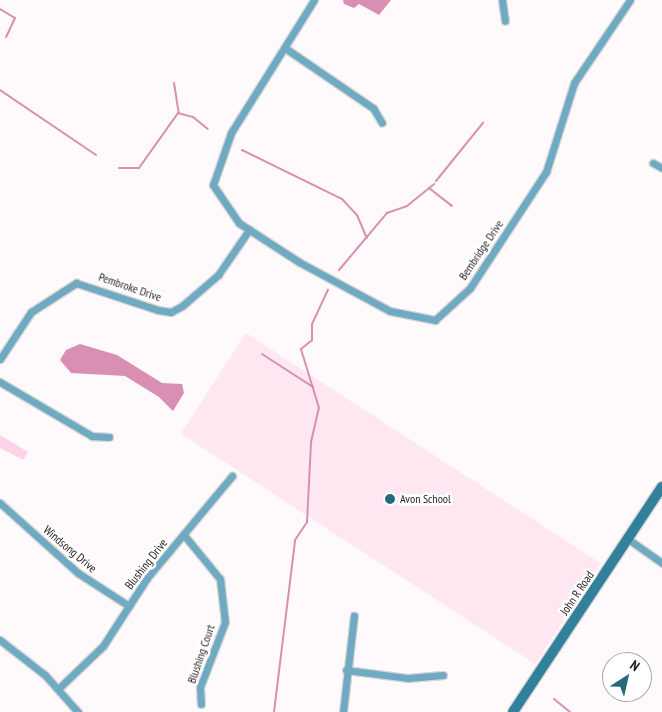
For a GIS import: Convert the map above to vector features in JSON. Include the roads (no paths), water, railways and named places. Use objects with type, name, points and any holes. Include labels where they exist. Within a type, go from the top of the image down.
[{"type":"main road","name":"John R Road","points":[[513,712],[662,487]]},
{"type":"street","points":[[249,230],[219,197],[213,185],[215,171],[230,133],[314,0]]},
{"type":"street","points":[[502,0],[505,21]]},
{"type":"street","name":"Bembridge Drive","points":[[249,230],[390,311],[435,320],[470,288],[546,172],[574,83],[630,0]]},
{"type":"street","points":[[285,48],[373,108],[382,123]]},
{"type":"street","points":[[653,163],[662,168]]},
{"type":"street","name":"Pembroke Drive","points":[[0,359],[31,312],[76,283],[158,310],[171,312],[182,306],[218,275],[249,230]]},
{"type":"street","points":[[0,382],[92,436],[109,437]]},
{"type":"street","name":"Blushing Drive","points":[[59,688],[103,646],[129,606],[232,476]]},
{"type":"street","name":"Windsong Drive","points":[[0,503],[78,573],[129,606]]},
{"type":"street","name":"Blushing Court","points":[[184,535],[220,579],[224,622],[200,687],[201,704]]},
{"type":"street","points":[[628,539],[662,563]]},
{"type":"street","points":[[343,712],[346,670],[354,616]]},
{"type":"street","points":[[0,640],[59,688],[78,712]]},
{"type":"street","points":[[346,670],[408,678],[443,675]]},
{"type":"waterway","points":[[0,9],[15,18],[6,37]]},
{"type":"waterway","points":[[174,83],[179,113]]},
{"type":"waterway","points":[[0,90],[96,155]]},
{"type":"waterway","points":[[119,168],[139,168],[178,113],[193,117],[208,129]]},
{"type":"waterway","points":[[436,181],[483,123]]},
{"type":"waterway","points":[[242,150],[342,199],[357,215],[367,238]]},
{"type":"waterway","points":[[339,270],[387,213],[407,206],[434,184]]},
{"type":"waterway","points":[[429,188],[452,206]]},
{"type":"waterway","points":[[274,712],[295,540],[307,522],[311,442],[319,408],[301,349],[312,340],[312,324],[328,289]]},
{"type":"waterway","points":[[262,354],[313,387]]},
{"type":"waterway","points":[[554,699],[570,712]]},
{"type":"place","name":"Avon School","points":[[390,499]]}]
